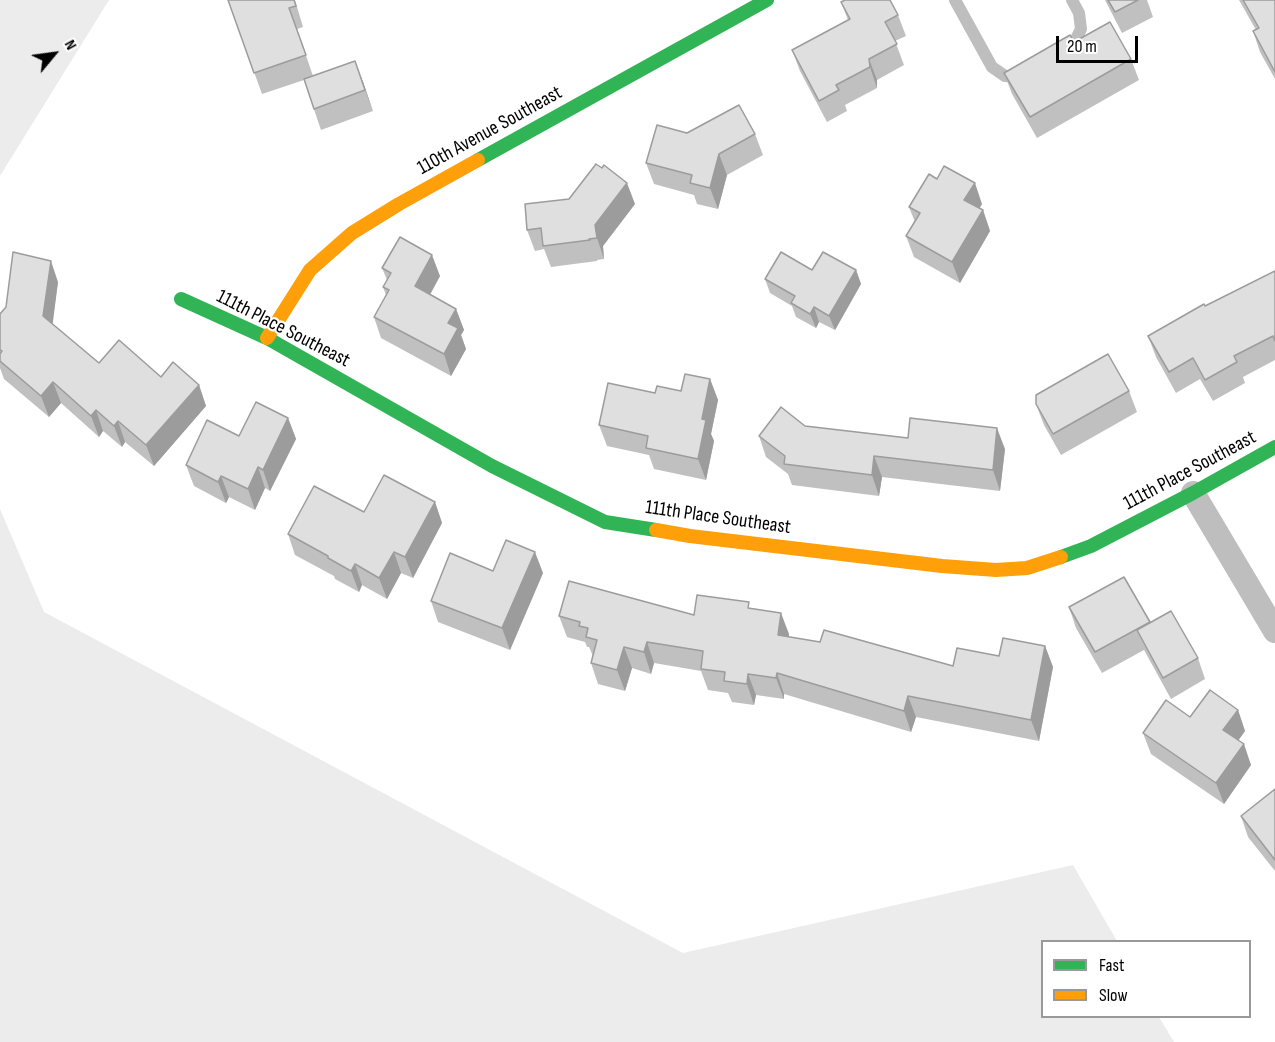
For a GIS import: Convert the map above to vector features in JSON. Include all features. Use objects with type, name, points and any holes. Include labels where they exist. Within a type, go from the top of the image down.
[{"type":"street","name":"110th Avenue Southeast","points":[[267,338],[310,270],[352,233],[399,204],[767,0]]},
{"type":"street","name":"111th Place Southeast","points":[[181,299],[267,338],[492,466],[605,522],[690,536],[942,566],[1014,569],[1043,564],[1083,549],[1193,493],[1275,447]]},
{"type":"street","points":[[1193,493],[1275,631]]},
{"type":"lane","points":[[955,0],[992,67],[1005,76],[1019,78],[1035,70]]},
{"type":"lane","points":[[1051,58],[1076,39],[1081,29],[1079,13],[1072,0]]},
{"type":"shaded area","points":[[0,0],[109,0],[0,176]]},
{"type":"shaded area","points":[[0,509],[44,612],[683,953],[1073,865],[1116,940],[1041,940],[1041,1018],[1160,1018],[1174,1042],[0,1042]]},
{"type":"building","points":[[228,0],[294,0],[296,6],[289,8],[306,55],[254,73]]},
{"type":"building","points":[[845,0],[890,0],[898,15],[885,22],[897,44],[869,59],[870,67],[836,85],[839,90],[819,101],[792,50],[850,19],[841,2]]},
{"type":"building","points":[[1108,0],[1138,0],[1115,12]]},
{"type":"building","points":[[1243,0],[1275,0],[1275,72],[1253,31],[1259,28]]},
{"type":"building","points":[[1110,22],[1131,59],[1030,117],[1004,73],[1070,35],[1074,42]]},
{"type":"building","points":[[355,61],[365,90],[314,109],[304,79]]},
{"type":"building","points":[[739,105],[755,134],[719,154],[710,188],[690,183],[692,175],[646,163],[657,125],[687,133]]},
{"type":"building","points":[[596,164],[602,168],[604,165],[627,183],[595,225],[597,238],[543,246],[541,228],[527,230],[525,204],[569,199]]},
{"type":"building","points":[[944,166],[975,183],[964,200],[983,210],[952,262],[906,236],[920,213],[909,207],[929,174],[937,179]]},
{"type":"building","points":[[400,237],[432,255],[415,286],[456,309],[448,323],[458,328],[444,354],[374,317],[389,290],[383,287],[391,273],[382,268]]},
{"type":"building","points":[[13,252],[51,261],[43,316],[99,363],[119,340],[161,377],[173,362],[199,385],[146,445],[118,421],[114,426],[96,410],[91,416],[53,382],[41,396],[0,361],[2,351],[0,350],[0,314],[6,307]]},
{"type":"building","points":[[781,252],[812,270],[823,252],[856,270],[829,316],[814,307],[810,314],[791,303],[795,296],[765,279]]},
{"type":"building","points":[[1275,271],[1275,341],[1273,336],[1234,356],[1237,362],[1205,380],[1193,358],[1169,372],[1148,336],[1204,304],[1205,306]]},
{"type":"building","points":[[1108,354],[1129,391],[1053,434],[1036,404],[1036,395]]},
{"type":"building","points":[[685,374],[710,379],[702,419],[706,420],[698,459],[646,448],[648,436],[599,425],[608,383],[655,393],[657,386],[681,391]]},
{"type":"building","points":[[256,402],[288,418],[263,470],[258,467],[248,489],[221,476],[218,482],[186,465],[207,420],[239,436]]},
{"type":"building","points":[[781,407],[805,426],[908,438],[910,418],[997,428],[993,470],[874,456],[872,475],[784,464],[785,456],[759,436]]},
{"type":"building","points":[[384,475],[435,502],[405,557],[394,552],[379,578],[355,564],[351,571],[288,534],[314,486],[364,512]]},
{"type":"building","points":[[506,540],[535,552],[502,628],[431,601],[450,553],[493,571]]},
{"type":"building","points":[[1124,577],[1150,622],[1095,652],[1069,607]]},
{"type":"building","points":[[569,581],[694,615],[697,595],[749,602],[748,608],[781,613],[778,635],[820,642],[824,630],[953,666],[957,648],[999,656],[1003,638],[1045,646],[1031,720],[908,696],[904,711],[777,673],[776,678],[748,674],[747,684],[724,681],[725,672],[701,669],[703,651],[647,642],[644,652],[624,647],[617,670],[591,663],[597,640],[586,637],[588,628],[579,626],[580,622],[559,616]]},
{"type":"building","points":[[1171,611],[1198,658],[1163,678],[1137,630]]},
{"type":"building","points":[[1210,690],[1238,710],[1223,730],[1244,744],[1216,783],[1143,733],[1166,700],[1190,717]]},
{"type":"building","points":[[1275,789],[1275,860],[1241,816]]},
{"type":"traffic: fast","points":[[478,160],[767,0]]},
{"type":"traffic: fast","points":[[181,299],[267,338],[492,466],[605,522],[656,530]]},
{"type":"traffic: fast","points":[[1061,557],[1091,546],[1275,447]]},
{"type":"traffic: slow","points":[[267,338],[310,270],[352,233],[478,160]]},
{"type":"traffic: slow","points":[[656,530],[942,566],[996,570],[1027,568],[1061,557]]}]
